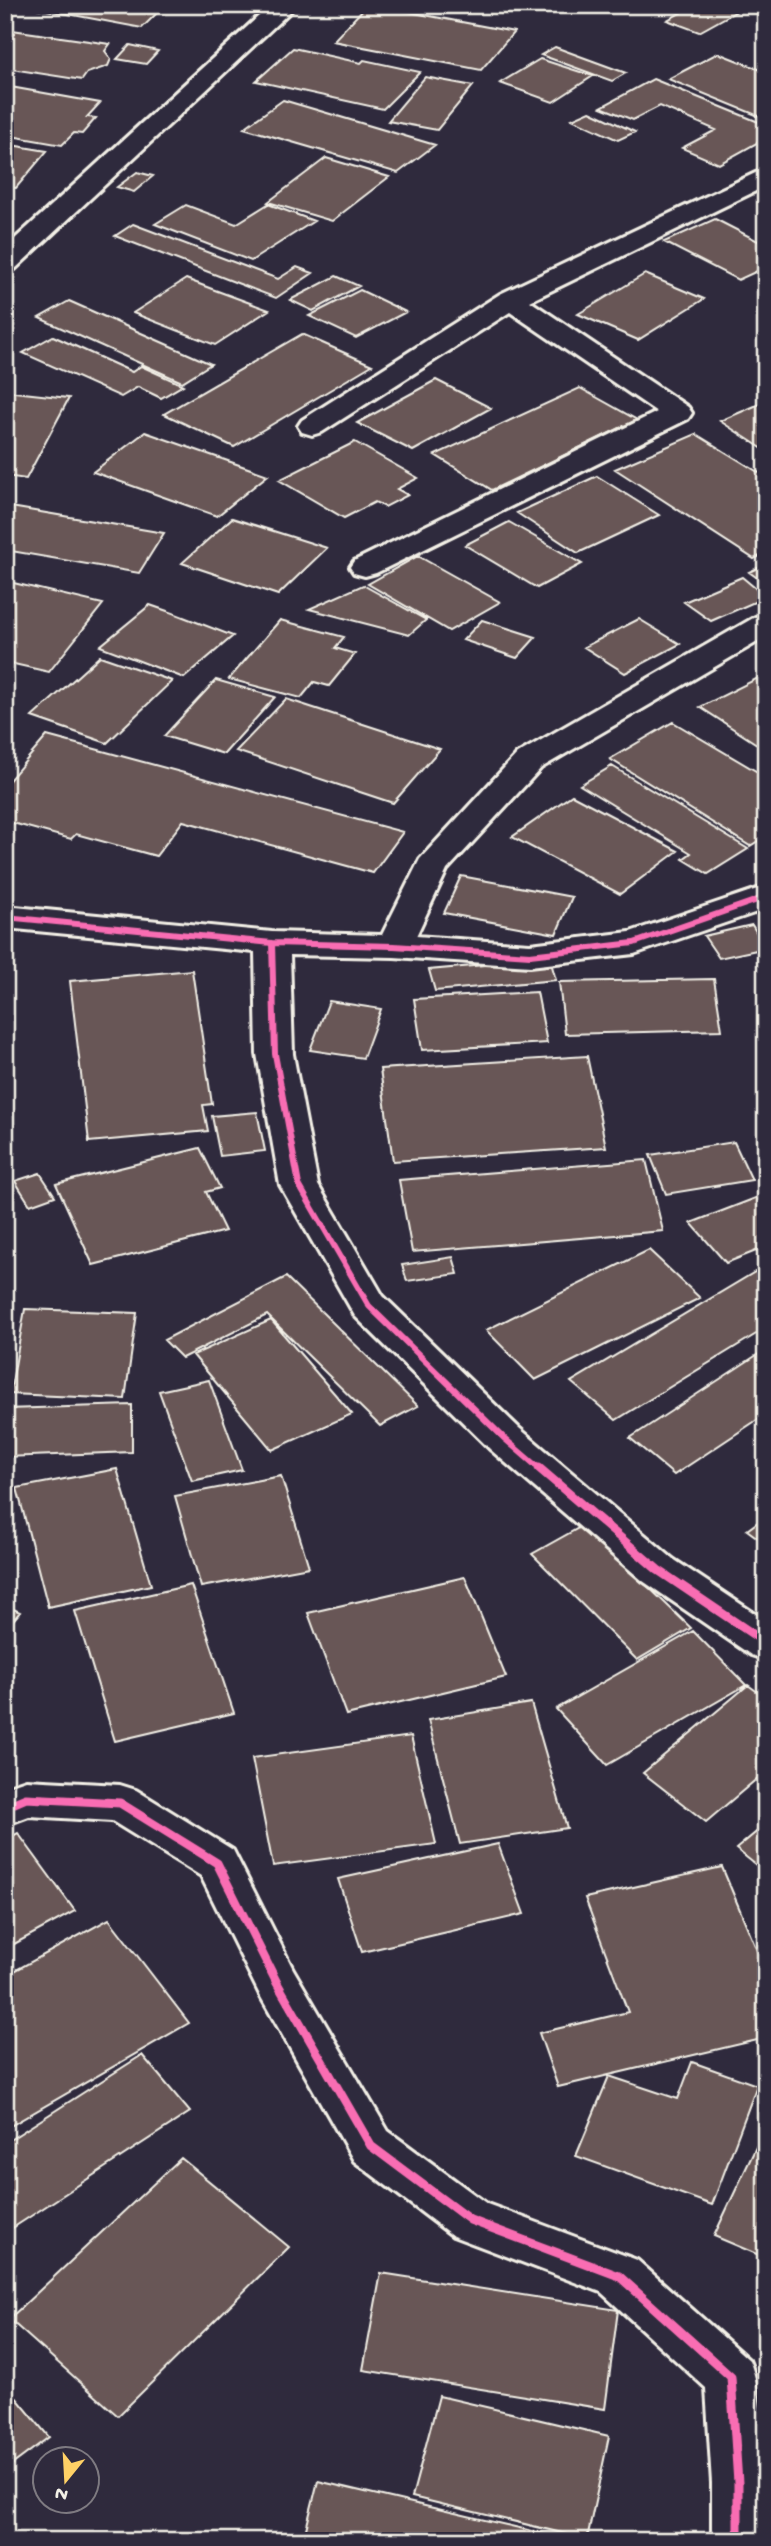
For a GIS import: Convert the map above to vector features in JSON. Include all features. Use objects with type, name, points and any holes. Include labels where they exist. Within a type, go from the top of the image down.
[{"type":"street","points":[[5,263],[285,5]]},
{"type":"street","points":[[312,426],[510,300],[766,176]]},
{"type":"street","points":[[365,567],[678,413],[510,300]]},
{"type":"street","points":[[394,946],[432,866],[529,761],[766,624]]},
{"type":"street","points":[[5,917],[272,943],[394,946],[530,955],[634,943],[766,897]]},
{"type":"street","points":[[272,943],[275,1054],[299,1185],[369,1306],[505,1439],[648,1561],[766,1643]]},
{"type":"street","points":[[5,1807],[26,1798],[120,1803],[217,1863],[277,1983],[371,2146],[470,2220],[619,2276],[731,2377],[738,2483],[738,2541]]},
{"type":"building","points":[[20,5],[165,5],[142,28]]},
{"type":"building","points":[[367,5],[514,32],[481,70],[333,41]]},
{"type":"building","points":[[695,5],[744,7],[699,32],[667,20]]},
{"type":"building","points":[[5,29],[110,44],[105,51],[111,59],[108,66],[87,73],[82,80],[5,68]]},
{"type":"building","points":[[130,45],[158,51],[146,64],[117,59]]},
{"type":"building","points":[[555,47],[626,73],[612,81],[541,55]]},
{"type":"building","points":[[293,48],[361,63],[364,60],[420,72],[383,109],[256,81]]},
{"type":"building","points":[[718,53],[766,72],[766,119],[668,79]]},
{"type":"building","points":[[540,59],[593,76],[553,102],[500,83]]},
{"type":"building","points":[[425,77],[473,86],[437,130],[388,121]]},
{"type":"building","points":[[653,79],[766,125],[766,138],[719,164],[682,148],[716,130],[660,106],[633,120],[601,107]]},
{"type":"building","points":[[5,86],[100,103],[87,117],[96,118],[82,134],[74,133],[62,145],[5,135]]},
{"type":"building","points":[[283,100],[435,145],[398,173],[244,128]]},
{"type":"building","points":[[590,111],[635,132],[618,140],[572,119]]},
{"type":"building","points":[[5,144],[47,151],[16,188],[5,187]]},
{"type":"building","points":[[326,158],[389,177],[332,221],[268,202]]},
{"type":"building","points":[[137,172],[153,176],[134,192],[117,187]]},
{"type":"building","points":[[268,204],[314,221],[251,261],[155,224],[186,205],[236,224]]},
{"type":"building","points":[[715,219],[766,245],[766,267],[738,280],[664,242]]},
{"type":"building","points":[[133,224],[278,279],[297,267],[313,273],[276,298],[115,236]]},
{"type":"building","points":[[645,274],[704,299],[638,340],[578,314]]},
{"type":"building","points":[[336,276],[359,286],[313,311],[290,300]]},
{"type":"building","points":[[186,279],[269,310],[215,345],[133,313]]},
{"type":"building","points":[[360,290],[406,312],[356,338],[309,316]]},
{"type":"building","points":[[69,301],[211,364],[182,382],[39,318]]},
{"type":"building","points":[[302,334],[372,365],[234,447],[164,414]]},
{"type":"building","points":[[53,336],[132,372],[141,366],[183,385],[161,398],[138,387],[121,397],[23,353]]},
{"type":"building","points":[[436,380],[491,408],[413,451],[357,423]]},
{"type":"building","points":[[580,388],[637,420],[492,490],[435,455]]},
{"type":"building","points":[[5,391],[69,398],[26,479],[5,476]]},
{"type":"building","points":[[762,403],[766,406],[766,451],[720,421]]},
{"type":"building","points":[[145,432],[268,475],[217,516],[93,472]]},
{"type":"building","points":[[696,434],[766,477],[766,553],[754,559],[615,469]]},
{"type":"building","points":[[355,442],[418,478],[397,489],[408,495],[385,507],[375,502],[344,518],[279,480]]},
{"type":"building","points":[[597,476],[659,515],[578,553],[517,513]]},
{"type":"building","points":[[5,506],[164,533],[139,573],[5,550]]},
{"type":"building","points":[[232,518],[327,548],[278,595],[182,563]]},
{"type":"building","points":[[509,522],[582,564],[537,588],[465,545]]},
{"type":"building","points":[[418,556],[500,602],[449,631],[368,584]]},
{"type":"building","points":[[766,564],[766,584],[749,572]]},
{"type":"building","points":[[742,577],[766,597],[711,621],[684,602]]},
{"type":"building","points":[[5,581],[103,604],[49,672],[5,662]]},
{"type":"building","points":[[363,585],[426,620],[409,635],[309,609]]},
{"type":"building","points":[[150,605],[233,636],[184,678],[100,646]]},
{"type":"building","points":[[639,619],[680,644],[625,673],[584,647]]},
{"type":"building","points":[[280,620],[344,637],[335,648],[355,654],[329,686],[314,682],[301,698],[229,679]]},
{"type":"building","points":[[482,620],[536,637],[517,658],[463,640]]},
{"type":"building","points":[[100,656],[172,681],[107,743],[32,717]]},
{"type":"building","points":[[766,674],[766,750],[700,707]]},
{"type":"building","points":[[216,680],[275,697],[224,754],[164,736]]},
{"type":"building","points":[[286,699],[440,749],[393,803],[236,751]]},
{"type":"building","points":[[673,722],[766,777],[766,836],[750,846],[610,759]]},
{"type":"building","points":[[47,736],[403,832],[373,873],[183,821],[156,856],[76,834],[71,839],[5,821],[5,785]]},
{"type":"building","points":[[612,766],[748,849],[708,874],[683,859],[691,853],[580,785]]},
{"type":"building","points":[[572,795],[678,851],[620,894],[512,837]]},
{"type":"building","points":[[461,876],[572,897],[556,934],[444,913]]},
{"type":"building","points":[[752,925],[766,948],[719,958],[704,936]]},
{"type":"building","points":[[550,959],[556,980],[435,991],[429,970]]},
{"type":"building","points":[[192,970],[212,1104],[203,1105],[208,1131],[89,1142],[70,981]]},
{"type":"building","points":[[714,979],[722,1030],[565,1034],[559,982]]},
{"type":"building","points":[[5,989],[10,989],[5,1044]]},
{"type":"building","points":[[537,992],[547,1043],[422,1050],[414,999]]},
{"type":"building","points":[[329,1001],[381,1009],[363,1058],[310,1050]]},
{"type":"building","points":[[587,1056],[606,1147],[393,1161],[380,1069]]},
{"type":"building","points":[[257,1112],[265,1151],[220,1156],[212,1116]]},
{"type":"building","points":[[734,1142],[752,1180],[666,1194],[650,1155]]},
{"type":"building","points":[[200,1148],[220,1188],[206,1192],[225,1231],[93,1265],[56,1184]]},
{"type":"building","points":[[646,1160],[663,1231],[412,1252],[399,1180]]},
{"type":"building","points":[[40,1173],[55,1196],[30,1205],[15,1181]]},
{"type":"building","points":[[766,1194],[766,1247],[726,1263],[691,1223]]},
{"type":"building","points":[[649,1250],[700,1298],[535,1380],[486,1330]]},
{"type":"building","points":[[453,1257],[458,1274],[407,1281],[402,1265]]},
{"type":"building","points":[[765,1266],[766,1328],[616,1420],[571,1382]]},
{"type":"building","points":[[286,1277],[418,1406],[380,1426],[267,1315],[182,1358],[164,1340]]},
{"type":"building","points":[[25,1309],[137,1313],[125,1399],[10,1394]]},
{"type":"building","points":[[271,1320],[352,1414],[272,1450],[193,1355]]},
{"type":"building","points":[[766,1349],[766,1414],[674,1475],[630,1438]]},
{"type":"building","points":[[209,1380],[242,1470],[192,1481],[159,1391]]},
{"type":"building","points":[[132,1405],[132,1452],[5,1457],[5,1409]]},
{"type":"building","points":[[117,1469],[151,1585],[48,1607],[17,1488]]},
{"type":"building","points":[[281,1476],[309,1567],[201,1587],[175,1496]]},
{"type":"building","points":[[766,1516],[766,1544],[747,1530]]},
{"type":"building","points":[[584,1525],[691,1628],[637,1660],[532,1554]]},
{"type":"building","points":[[465,1577],[506,1677],[346,1715],[308,1613]]},
{"type":"building","points":[[191,1585],[234,1713],[115,1741],[75,1611]]},
{"type":"building","points":[[5,1605],[20,1612],[5,1630]]},
{"type":"building","points":[[693,1631],[746,1685],[607,1765],[556,1709]]},
{"type":"building","points":[[748,1685],[766,1698],[766,1771],[706,1822],[643,1773]]},
{"type":"building","points":[[531,1703],[567,1828],[460,1844],[428,1720]]},
{"type":"building","points":[[411,1736],[436,1844],[273,1866],[252,1758]]},
{"type":"building","points":[[766,1824],[766,1873],[736,1849]]},
{"type":"building","points":[[18,1833],[75,1911],[5,1949],[5,1840]]},
{"type":"building","points":[[498,1844],[524,1914],[362,1952],[338,1879]]},
{"type":"building","points":[[722,1867],[766,1972],[766,2038],[558,2087],[539,2033],[628,2012],[585,1898]]},
{"type":"building","points":[[109,1919],[189,2023],[5,2129],[5,1976]]},
{"type":"building","points":[[142,2055],[190,2112],[5,2233],[5,2143]]},
{"type":"building","points":[[692,2062],[757,2085],[712,2205],[576,2156],[609,2076],[678,2099]]},
{"type":"building","points":[[766,2126],[766,2258],[714,2236]]},
{"type":"building","points":[[181,2158],[289,2247],[118,2416],[9,2319]]},
{"type":"building","points":[[381,2273],[618,2310],[605,2409],[363,2370]]},
{"type":"building","points":[[5,2384],[49,2437],[40,2444],[32,2444],[32,2450],[5,2470]]},
{"type":"building","points":[[439,2396],[609,2436],[587,2539],[412,2497]]},
{"type":"building","points":[[318,2481],[575,2541],[303,2541]]},
{"type":"cycle path","points":[[5,917],[272,943],[394,946],[530,955],[634,943],[766,897]]},
{"type":"cycle path","points":[[272,943],[275,1054],[299,1185],[369,1306],[505,1439],[658,1570],[766,1643]]},
{"type":"cycle path","points":[[5,1807],[26,1798],[120,1803],[217,1863],[277,1983],[371,2146],[470,2220],[619,2276],[731,2377],[738,2483],[738,2541]]}]
